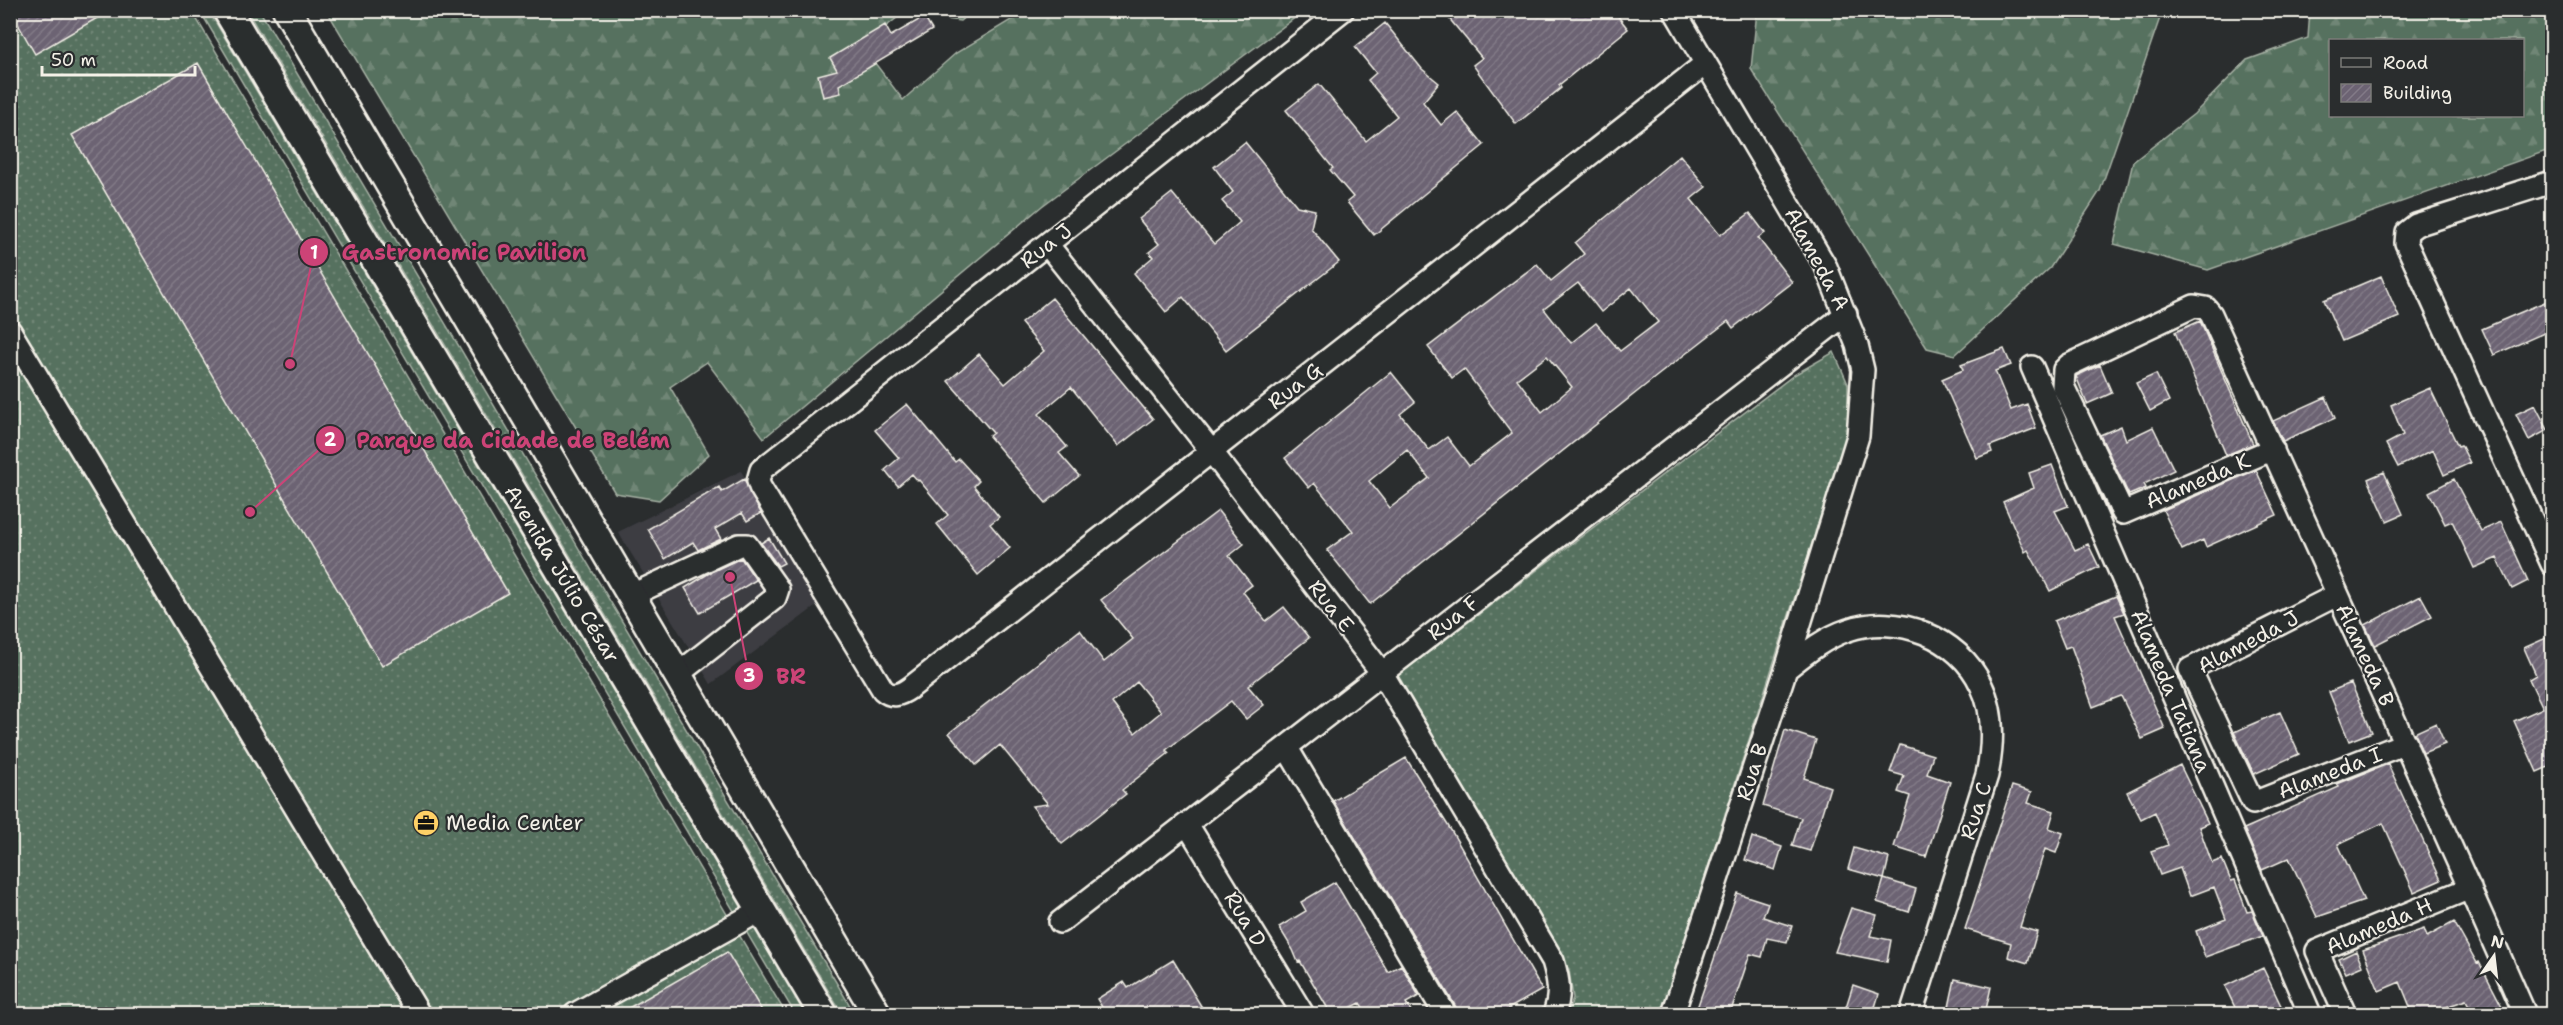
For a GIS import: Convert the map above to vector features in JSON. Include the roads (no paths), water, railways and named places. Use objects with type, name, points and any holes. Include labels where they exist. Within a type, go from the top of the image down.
[{"type":"main road","name":"Avenida Júlio César","points":[[227,10],[823,1014]]},
{"type":"main road","points":[[287,10],[877,1014]]},
{"type":"street","name":"Rua J","points":[[883,690],[760,487],[758,481],[761,470],[1343,10]]},
{"type":"street","name":"Alameda A","points":[[1674,10],[1826,267],[1846,314],[1863,370],[1858,436],[1786,669]]},
{"type":"street","name":"Rua G","points":[[883,690],[887,694],[896,696],[910,688],[1705,63]]},
{"type":"street","points":[[2553,182],[2416,225],[2407,232],[2406,243],[2553,564]]},
{"type":"street","name":"Rua E","points":[[1047,244],[1212,452],[1382,673],[1553,961],[1560,982],[1556,1007]]},
{"type":"street","name":"Alameda B","points":[[2122,513],[2063,386],[2064,370],[2069,365],[2194,306],[2206,308],[2211,314],[2406,743],[2525,1014]]},
{"type":"street","name":"Rua F","points":[[1060,922],[1846,314]]},
{"type":"street","points":[[10,332],[419,1014]]},
{"type":"street","name":"Alameda Tatiana","points":[[2032,367],[2310,1014]]},
{"type":"street","name":"Alameda K","points":[[2122,513],[2273,449]]},
{"type":"street","points":[[632,595],[739,545],[747,545],[778,589],[775,598],[678,675]]},
{"type":"street","name":"Alameda J","points":[[2253,803],[2190,669],[2337,595]]},
{"type":"street","name":"Rua C","points":[[1786,669],[1819,643],[1848,630],[1870,624],[1893,624],[1920,631],[1944,642],[1968,664],[1982,685],[1989,709],[1992,735],[1987,775],[1911,1014]]},
{"type":"street","name":"Rua B","points":[[1673,1014],[1786,669]]},
{"type":"street","name":"Alameda I","points":[[2253,803],[2406,743]]},
{"type":"street","points":[[1287,748],[1445,1014]]},
{"type":"street","name":"Rua D","points":[[1187,824],[1303,1014]]},
{"type":"street","name":"Alameda H","points":[[2345,1014],[2317,951],[2470,888]]},
{"type":"street","points":[[575,1014],[761,910]]},
{"type":"place","name":"Gastronomic Pavilion","points":[[290,364]]},
{"type":"place","name":"Parque da Cidade de Belém","points":[[250,512]]},
{"type":"place","name":"BR","points":[[730,577]]},
{"type":"place","name":"Media Center","points":[[426,823]]}]
